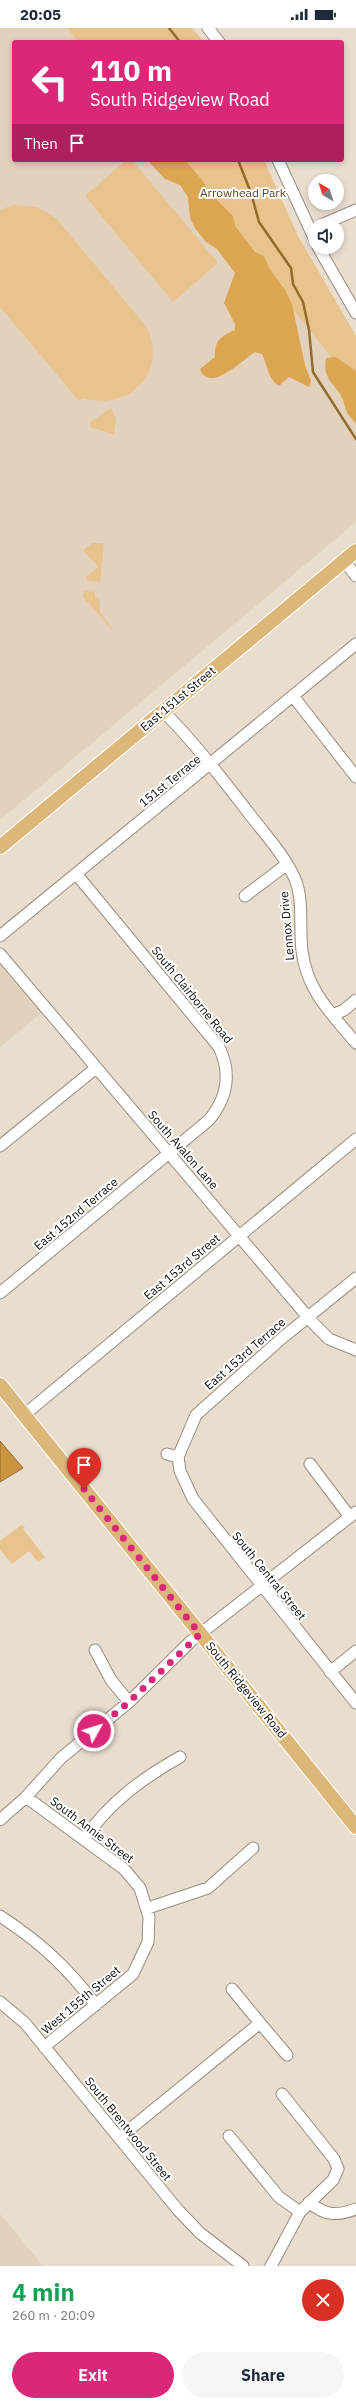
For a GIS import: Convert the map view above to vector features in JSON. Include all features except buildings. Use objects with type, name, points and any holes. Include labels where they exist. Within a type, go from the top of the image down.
[{"type":"main road","name":"East 151st Street","points":[[0,847],[356,551]]},
{"type":"main road","name":"South Ridgeview Road","points":[[0,1385],[356,1827]]},
{"type":"street","points":[[208,28],[217,40]]},
{"type":"street","points":[[279,162],[308,221]]},
{"type":"street","points":[[337,218],[356,210]]},
{"type":"street","points":[[322,254],[356,312]]},
{"type":"street","points":[[344,560],[356,576]]},
{"type":"street","name":"151st Terrace","points":[[0,936],[356,644]]},
{"type":"street","points":[[293,696],[356,777]]},
{"type":"street","name":"Lennox Drive","points":[[164,712],[210,765],[286,865],[294,878],[299,895],[302,950],[306,974],[314,992],[356,1043]]},
{"type":"street","name":"Lennox Drive","points":[[246,896],[286,865]]},
{"type":"street","name":"South Clairborne Road","points":[[76,875],[214,1041],[223,1056],[227,1078],[221,1104],[209,1120],[168,1155]]},
{"type":"street","name":"South Avalon Lane","points":[[0,954],[168,1155],[308,1318],[329,1339],[356,1350]]},
{"type":"street","points":[[333,1015],[344,1010],[356,1000]]},
{"type":"street","points":[[0,1146],[96,1068]]},
{"type":"street","name":"East 153rd Street","points":[[24,1415],[356,1139]]},
{"type":"street","name":"East 152nd Terrace","points":[[0,1293],[168,1155]]},
{"type":"street","name":"East 153rd Terrace","points":[[173,1455],[196,1415],[356,1278]]},
{"type":"street","name":"South Central Street","points":[[173,1455],[192,1499],[261,1587],[356,1703]]},
{"type":"street","points":[[0,1820],[26,1798],[61,1758],[129,1702],[200,1634],[353,1515],[310,1464]]},
{"type":"street","points":[[95,1650],[111,1680],[129,1702]]},
{"type":"street","points":[[330,1672],[356,1651]]},
{"type":"street","points":[[84,1839],[104,1812],[120,1797],[143,1779],[180,1757]]},
{"type":"street","name":"South Annie Street","points":[[26,1798],[84,1839],[133,1878],[142,1892],[148,1908]]},
{"type":"street","points":[[148,1908],[208,1888],[253,1848]]},
{"type":"street","name":"West 155th Street","points":[[44,2047],[122,1985],[139,1965],[148,1942],[148,1908]]},
{"type":"street","points":[[0,1916],[49,1951],[75,1978],[96,2005]]},
{"type":"street","points":[[232,1989],[287,2055]]},
{"type":"street","name":"South Brentwood Street","points":[[0,2002],[25,2023],[178,2210],[200,2233],[243,2266]]},
{"type":"street","points":[[118,2138],[260,2023]]},
{"type":"street","points":[[271,2266],[300,2212],[333,2180],[337,2174],[337,2164],[282,2094]]},
{"type":"street","points":[[230,2136],[279,2197],[300,2212]]},
{"type":"street","points":[[309,2202],[319,2211],[329,2214],[339,2214],[356,2209]]},
{"type":"shaded area","points":[[0,28],[67,28],[76,40],[12,40],[12,162],[175,162],[356,388],[356,522],[0,820]]},
{"type":"shaded area","points":[[149,162],[187,162],[203,181],[209,192],[233,216],[235,226],[255,252],[264,256],[269,268],[285,290],[292,304],[305,365],[311,381],[309,387],[289,377],[279,386],[270,376],[262,354],[255,352],[235,367],[218,377],[211,378],[205,376],[200,369],[215,357],[215,351],[219,340],[226,334],[235,330],[235,324],[224,303],[235,273],[217,249],[206,242],[195,228],[190,218],[188,197],[180,185],[165,179]]},
{"type":"shaded area","points":[[336,357],[356,371],[356,423],[349,415],[340,394],[326,374],[326,358]]},
{"type":"shaded area","points":[[0,954],[46,1009],[0,1047]]},
{"type":"shaded area","points":[[0,1441],[23,1468],[0,1482]]},
{"type":"shaded area","points":[[0,2214],[43,2266],[0,2266]]},
{"type":"green space","points":[[67,28],[192,28],[202,40],[76,40]]},
{"type":"green space","points":[[124,162],[134,162],[218,263],[173,302],[85,196]]},
{"type":"green space","name":"Arrowhead Park","points":[[175,162],[265,162],[298,236],[356,336],[356,388]]},
{"type":"green space","points":[[13,205],[36,207],[56,218],[146,326],[152,343],[152,358],[149,372],[141,384],[130,393],[116,399],[100,401],[83,398],[79,401],[0,307],[0,210]]},
{"type":"green space","points":[[111,408],[116,420],[114,434],[90,427],[90,422]]},
{"type":"green space","points":[[92,543],[104,543],[100,582],[89,581],[86,577],[98,567],[83,550]]},
{"type":"green space","points":[[84,591],[95,592],[95,598],[99,598],[100,612],[115,633],[83,597]]},
{"type":"green space","points":[[21,1525],[25,1527],[23,1529],[45,1557],[38,1562],[29,1551],[12,1564],[0,1550],[0,1541]]},
{"type":"waterway","points":[[169,28],[178,40]]},
{"type":"waterway","points":[[239,162],[251,193],[259,222],[291,268],[293,284],[303,302],[309,330],[313,372],[356,439]]},
{"type":"route","points":[[84,1489],[200,1634],[164,1666],[129,1702],[94,1731]]}]
